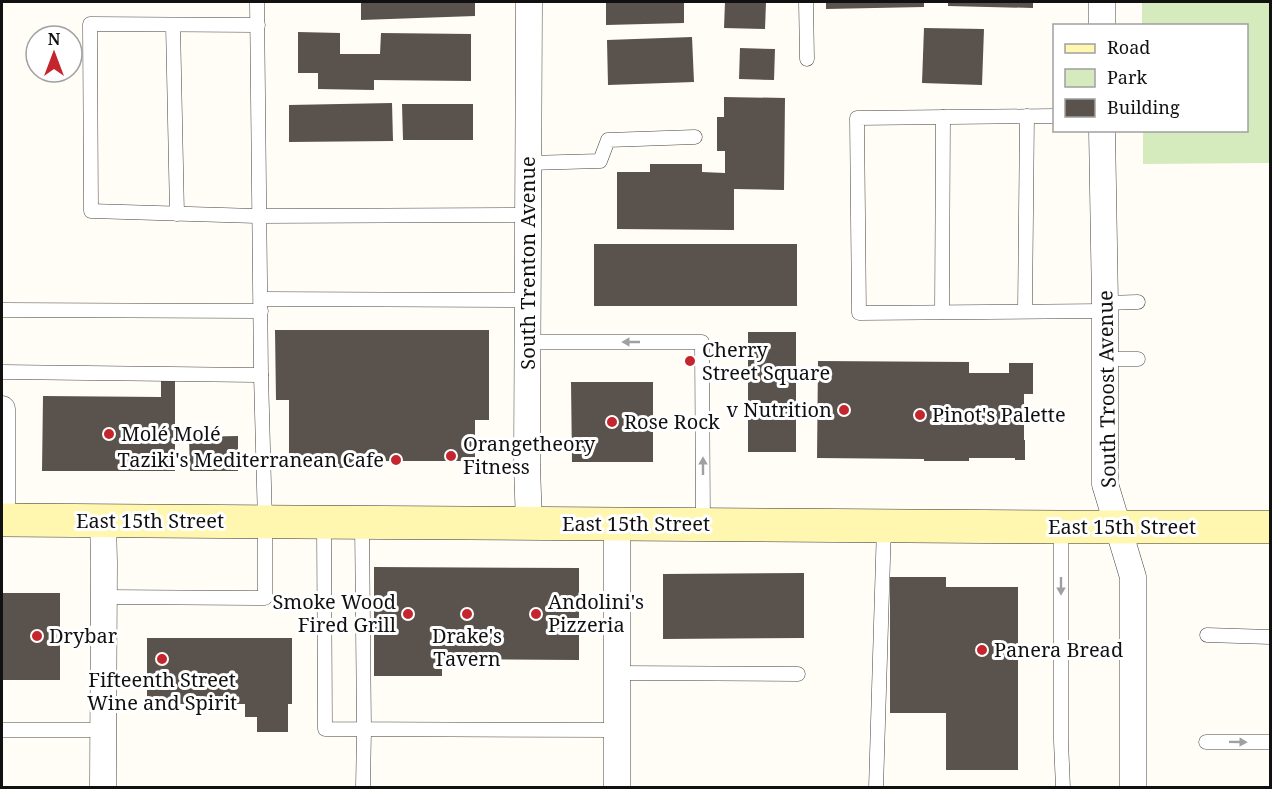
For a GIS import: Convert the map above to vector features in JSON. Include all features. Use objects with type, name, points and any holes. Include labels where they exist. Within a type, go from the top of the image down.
[{"type":"street","name":"South Trenton Avenue","points":[[529,2],[527,465],[529,524]]},
{"type":"street","points":[[1102,2],[1102,24]]},
{"type":"street","name":"South Troost Avenue","points":[[1102,132],[1105,484],[1134,577],[1134,788]]},
{"type":"street","points":[[2,409],[2,520]]},
{"type":"street","name":"East 15th Street","points":[[2,520],[1270,527]]},
{"type":"street","points":[[103,521],[103,788]]},
{"type":"street","points":[[616,524],[617,788]]},
{"type":"lane","points":[[104,597],[265,598],[257,2]]},
{"type":"lane","points":[[806,2],[807,59]]},
{"type":"lane","points":[[258,25],[90,24],[91,211],[260,216],[528,214]]},
{"type":"lane","points":[[173,25],[177,213]]},
{"type":"lane","points":[[1025,311],[1027,116]]},
{"type":"lane","points":[[1053,116],[857,118],[859,313],[1025,311],[1105,307],[1138,302]]},
{"type":"lane","points":[[942,312],[943,117]]},
{"type":"lane","points":[[529,163],[600,161],[608,140],[695,137]]},
{"type":"lane","points":[[2,310],[528,300]]},
{"type":"lane","points":[[528,342],[702,342],[704,525]]},
{"type":"lane","points":[[1105,359],[1138,359]]},
{"type":"lane","points":[[2,372],[261,375]]},
{"type":"lane","points":[[324,522],[325,729],[617,730]]},
{"type":"lane","points":[[363,522],[363,788]]},
{"type":"lane","points":[[876,788],[884,526]]},
{"type":"lane","points":[[1061,527],[1063,788]]},
{"type":"lane","points":[[1207,635],[1270,637]]},
{"type":"lane","points":[[617,673],[798,674]]},
{"type":"lane","points":[[2,729],[103,730]]},
{"type":"lane","points":[[1206,742],[1270,742]]},
{"type":"green space","points":[[1142,2],[1270,2],[1270,163],[1143,164],[1143,132],[1248,132],[1248,24],[1142,24]]},
{"type":"building","points":[[361,2],[475,2],[475,16],[361,20]]},
{"type":"building","points":[[606,2],[684,2],[684,23],[606,25]]},
{"type":"building","points":[[725,2],[766,2],[765,29],[724,28]]},
{"type":"building","points":[[826,2],[924,2],[924,7],[826,9]]},
{"type":"building","points":[[948,2],[1033,2],[1033,8],[948,6]]},
{"type":"building","points":[[924,28],[984,29],[982,85],[922,83]]},
{"type":"building","points":[[298,32],[340,33],[340,54],[380,54],[381,33],[471,34],[471,81],[374,80],[374,90],[318,89],[318,73],[298,73]]},
{"type":"building","points":[[692,37],[694,82],[608,85],[607,40]]},
{"type":"building","points":[[740,48],[775,49],[774,80],[739,79]]},
{"type":"building","points":[[724,97],[785,98],[784,190],[734,189],[734,230],[617,229],[617,172],[650,172],[650,164],[702,164],[702,172],[725,173],[725,151],[717,151],[717,117],[724,117]]},
{"type":"building","points":[[392,103],[393,141],[289,142],[289,105]]},
{"type":"building","points":[[402,104],[473,104],[473,140],[403,140]]},
{"type":"building","points":[[594,244],[797,244],[797,306],[594,306]]},
{"type":"building","points":[[275,330],[489,330],[489,420],[475,420],[475,461],[363,461],[363,468],[289,468],[289,400],[276,400]]},
{"type":"building","points":[[748,332],[796,332],[796,452],[748,452]]},
{"type":"building","points":[[818,361],[969,362],[969,373],[1009,373],[1009,363],[1033,363],[1033,394],[1024,394],[1025,460],[969,458],[969,461],[924,461],[924,459],[817,458]]},
{"type":"building","name":"Molé Molé","points":[[161,378],[175,378],[175,471],[42,471],[43,396],[161,397]]},
{"type":"building","name":"Rose Rock","points":[[571,382],[653,382],[653,462],[572,462]]},
{"type":"building","points":[[238,436],[238,471],[190,471],[189,437]]},
{"type":"building","points":[[374,567],[579,568],[579,660],[442,659],[442,676],[374,676]]},
{"type":"building","points":[[804,573],[804,638],[663,639],[663,574]]},
{"type":"building","name":"Panera Bread","points":[[890,577],[946,577],[946,587],[1018,587],[1018,770],[946,770],[946,713],[890,713]]},
{"type":"building","points":[[2,593],[60,593],[60,680],[2,680]]},
{"type":"building","points":[[147,638],[292,638],[292,704],[288,704],[288,732],[257,732],[257,717],[245,717],[245,704],[147,704]]},
{"type":"place","name":"Cherry Street Square","points":[[690,361]]},
{"type":"place","name":"v Nutrition","points":[[844,410]]},
{"type":"place","name":"Pinot's Palette","points":[[920,415]]},
{"type":"place","name":"Rose Rock","points":[[612,422]]},
{"type":"place","name":"Molé Molé","points":[[109,434]]},
{"type":"place","name":"Orangetheory Fitness","points":[[451,456]]},
{"type":"place","name":"Taziki's Mediterranean Cafe","points":[[396,460]]},
{"type":"place","name":"Smoke Wood Fired Grill","points":[[408,614]]},
{"type":"place","name":"Drake's Tavern","points":[[467,614]]},
{"type":"place","name":"Andolini's Pizzeria","points":[[536,614]]},
{"type":"place","name":"Drybar","points":[[37,636]]},
{"type":"place","name":"Panera Bread","points":[[982,650]]},
{"type":"place","name":"Fifteenth Street Wine and Spirit","points":[[162,659]]}]
